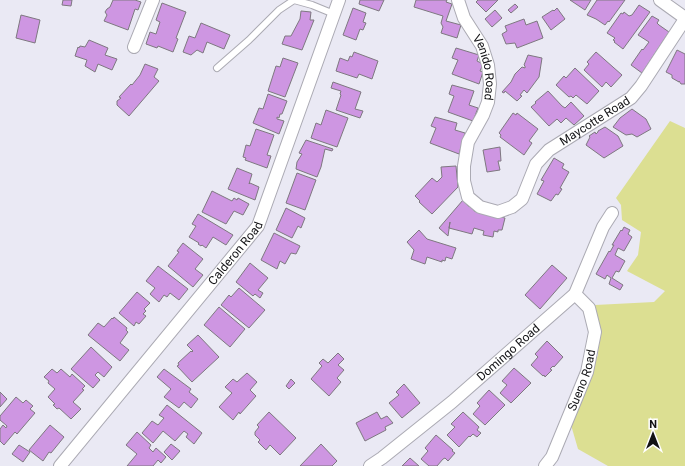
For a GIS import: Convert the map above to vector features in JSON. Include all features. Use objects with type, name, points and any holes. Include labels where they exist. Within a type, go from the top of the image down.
[{"type":"street","points":[[134,48],[153,0]]},
{"type":"street","name":"Calderon Road","points":[[60,466],[258,226],[339,0]]},
{"type":"street","name":"Venido Road","points":[[458,0],[464,18],[482,46],[488,65],[490,84],[488,102],[483,115],[468,142],[464,166],[464,180],[468,197],[480,207],[498,212]]},
{"type":"street","points":[[660,0],[685,18]]},
{"type":"street","name":"Maycotte Road","points":[[498,212],[512,207],[522,199],[536,164],[549,150],[630,98],[641,86],[685,18]]},
{"type":"street","name":"Domingo Road","points":[[370,466],[452,402],[575,294],[603,227],[612,212]]},
{"type":"street","name":"Sueno Road","points":[[545,466],[552,457],[587,372],[595,332],[589,308],[575,294]]},
{"type":"lane","points":[[217,68],[279,10],[294,0],[312,5],[334,14]]},
{"type":"green space","points":[[670,121],[685,128],[685,466],[608,466],[578,449],[571,425],[598,355],[599,332],[595,305],[654,302],[665,291],[627,271],[638,255],[641,232],[622,220],[621,205],[616,198]]},
{"type":"building","points":[[63,0],[72,0],[71,6],[62,5]]},
{"type":"building","points":[[113,0],[135,0],[141,2],[138,10],[135,9],[128,30],[104,21],[107,15],[105,12],[110,7]]},
{"type":"building","points":[[360,0],[384,0],[379,11],[359,4]]},
{"type":"building","points":[[416,0],[447,0],[446,2],[452,4],[446,21],[461,25],[457,38],[441,33],[443,27],[441,23],[443,16],[414,7]]},
{"type":"building","points":[[478,0],[498,0],[486,12],[476,2]]},
{"type":"building","points":[[570,0],[591,0],[585,10]]},
{"type":"building","points":[[597,0],[625,0],[609,22],[608,21],[605,25],[587,15]]},
{"type":"building","points":[[162,3],[186,12],[176,38],[178,39],[173,52],[158,46],[157,48],[146,44],[150,32],[156,34],[160,22],[156,20]]},
{"type":"building","points":[[515,4],[518,7],[511,13],[508,10]]},
{"type":"building","points":[[639,5],[650,12],[623,49],[614,42],[615,41],[613,40],[615,38],[607,33],[621,13],[623,14],[624,12],[629,16],[632,15]]},
{"type":"building","points":[[353,8],[366,13],[363,22],[366,23],[363,30],[360,29],[356,40],[343,35]]},
{"type":"building","points":[[557,8],[565,19],[551,30],[542,17]]},
{"type":"building","points":[[495,10],[502,18],[492,27],[485,19]]},
{"type":"building","points":[[301,11],[311,12],[310,20],[314,20],[302,50],[282,44],[285,36],[291,36],[300,19]]},
{"type":"building","points":[[21,15],[40,20],[35,43],[16,38]]},
{"type":"building","points":[[652,16],[659,20],[657,23],[669,32],[642,73],[631,65],[649,42],[638,35]]},
{"type":"building","points":[[524,19],[526,25],[537,21],[543,38],[517,48],[515,43],[506,44],[502,34],[507,31],[505,26]]},
{"type":"building","points":[[201,23],[230,35],[224,49],[207,42],[203,53],[197,50],[191,55],[183,52],[189,36],[195,38]]},
{"type":"building","points":[[89,40],[108,48],[105,55],[117,59],[112,70],[98,64],[95,72],[85,66],[87,60],[75,56],[78,47],[85,47]]},
{"type":"building","points":[[456,48],[479,55],[477,61],[483,64],[480,71],[483,72],[479,84],[452,74],[458,60],[452,58]]},
{"type":"building","points":[[677,50],[685,54],[685,84],[681,84],[679,81],[672,78],[672,75],[666,72]]},
{"type":"building","points":[[354,52],[378,61],[372,79],[359,74],[357,78],[336,71],[340,58],[348,61]]},
{"type":"building","points":[[596,52],[622,75],[611,87],[606,82],[602,87],[584,70],[589,64],[587,62]]},
{"type":"building","points":[[528,55],[542,58],[539,77],[527,93],[524,90],[520,95],[522,96],[517,101],[505,91],[504,93],[502,92],[511,82],[515,74],[522,67],[525,68],[524,65]]},
{"type":"building","points":[[283,58],[298,63],[285,97],[268,91],[276,66],[280,67]]},
{"type":"building","points":[[145,64],[158,69],[154,77],[159,81],[129,116],[117,105],[117,101],[140,75]]},
{"type":"building","points":[[575,68],[599,91],[587,104],[576,95],[573,98],[571,96],[569,97],[556,85],[564,76],[566,78]]},
{"type":"building","points":[[333,82],[361,92],[355,109],[363,111],[360,118],[336,110],[341,91],[331,88]]},
{"type":"building","points":[[452,85],[474,91],[469,105],[478,108],[473,121],[448,112],[454,96],[449,94]]},
{"type":"building","points":[[548,91],[562,106],[565,108],[571,102],[584,116],[574,125],[566,118],[561,123],[557,119],[549,126],[531,107]]},
{"type":"building","points":[[268,94],[287,101],[282,114],[280,114],[279,118],[277,117],[277,119],[284,121],[279,134],[253,123],[259,108],[263,109]]},
{"type":"building","points":[[632,109],[646,119],[651,129],[637,137],[632,134],[626,135],[613,127],[620,118]]},
{"type":"building","points":[[326,110],[348,118],[337,147],[311,138],[316,123],[321,125]]},
{"type":"building","points":[[513,113],[516,115],[517,113],[538,129],[529,141],[532,143],[524,155],[500,137],[501,135],[499,133]]},
{"type":"building","points":[[435,117],[457,123],[455,130],[465,133],[459,154],[430,143],[436,128],[431,126]]},
{"type":"building","points":[[605,127],[618,136],[623,146],[604,158],[586,145],[590,137],[589,136],[595,132],[596,134]]},
{"type":"building","points":[[256,129],[274,135],[267,155],[271,156],[267,168],[245,160],[246,158],[243,157],[246,145],[250,146]]},
{"type":"building","points":[[306,140],[333,149],[332,151],[325,149],[317,177],[296,169],[297,162],[302,154],[299,153]]},
{"type":"building","points":[[500,147],[501,161],[498,161],[500,170],[487,172],[483,150]]},
{"type":"building","points":[[554,158],[564,164],[562,168],[569,172],[560,188],[562,189],[551,201],[537,194],[544,181],[541,180]]},
{"type":"building","points":[[456,166],[458,187],[432,214],[419,202],[420,201],[415,196],[432,178],[437,182],[442,177],[441,167]]},
{"type":"building","points":[[237,168],[252,174],[249,184],[250,183],[259,187],[255,200],[228,189]]},
{"type":"building","points":[[297,173],[316,180],[305,210],[286,203]]},
{"type":"building","points":[[212,191],[232,201],[234,198],[237,200],[238,198],[249,204],[243,215],[234,211],[226,224],[202,212]]},
{"type":"building","points":[[463,200],[468,206],[474,208],[474,211],[505,218],[502,230],[498,230],[498,232],[494,231],[493,237],[483,235],[484,231],[474,228],[472,234],[449,228],[448,236],[439,228]]},
{"type":"building","points":[[286,208],[305,218],[301,228],[298,226],[292,238],[276,230]]},
{"type":"building","points":[[198,214],[233,235],[226,245],[213,237],[206,248],[189,237],[196,226],[192,224]]},
{"type":"building","points":[[624,227],[630,230],[628,234],[632,237],[624,251],[618,248],[615,255],[625,261],[619,272],[616,271],[612,278],[623,285],[620,290],[609,284],[611,278],[607,275],[605,279],[596,274]]},
{"type":"building","points":[[419,230],[427,239],[456,248],[452,259],[446,257],[445,261],[442,260],[442,262],[427,257],[425,264],[411,259],[414,250],[407,242]]},
{"type":"building","points":[[274,233],[300,246],[296,254],[291,253],[285,264],[280,261],[277,269],[261,260]]},
{"type":"building","points":[[183,243],[203,259],[195,269],[203,275],[193,287],[168,266],[179,252],[177,251]]},
{"type":"building","points":[[250,263],[268,278],[258,290],[263,293],[260,298],[255,294],[253,296],[236,282]]},
{"type":"building","points":[[552,265],[567,278],[540,309],[525,295]]},
{"type":"building","points":[[158,266],[188,289],[179,300],[170,293],[167,297],[164,295],[159,302],[150,294],[155,288],[146,281]]},
{"type":"building","points":[[239,288],[265,310],[249,328],[221,305],[229,295],[231,297]]},
{"type":"building","points":[[137,292],[150,303],[144,309],[146,311],[143,314],[146,316],[139,324],[136,322],[134,326],[119,313]]},
{"type":"building","points":[[219,307],[245,329],[230,347],[204,325]]},
{"type":"building","points":[[114,317],[127,328],[126,330],[128,332],[120,343],[129,350],[120,361],[88,335],[98,323],[104,327]]},
{"type":"building","points":[[198,335],[219,357],[192,382],[177,366],[179,365],[178,363],[191,351],[193,351],[187,345]]},
{"type":"building","points":[[547,341],[563,357],[554,367],[553,366],[550,369],[552,370],[545,377],[531,365],[538,357],[535,354]]},
{"type":"building","points":[[91,347],[112,367],[104,377],[98,372],[95,375],[100,380],[93,388],[71,369]]},
{"type":"building","points":[[338,353],[344,359],[338,365],[344,370],[337,378],[341,382],[329,396],[311,379],[322,366],[319,363],[323,359],[328,363]]},
{"type":"building","points":[[514,368],[531,383],[511,403],[500,393],[507,385],[502,381]]},
{"type":"building","points":[[52,369],[57,373],[61,369],[70,377],[72,374],[85,386],[82,389],[84,390],[73,402],[81,409],[71,419],[59,408],[57,409],[53,405],[55,404],[48,397],[55,389],[44,377]]},
{"type":"building","points":[[164,369],[191,389],[189,392],[198,399],[191,408],[184,402],[179,408],[164,397],[171,389],[157,377]]},
{"type":"building","points":[[247,373],[257,382],[250,390],[256,396],[240,414],[239,412],[233,420],[219,407],[232,393],[225,387],[233,379],[237,382]]},
{"type":"building","points":[[291,379],[295,383],[289,389],[286,386]]},
{"type":"building","points":[[404,384],[420,403],[402,418],[389,403],[399,395],[396,392]]},
{"type":"building","points":[[489,390],[505,405],[485,425],[473,414],[480,406],[477,403]]},
{"type":"building","points":[[0,392],[7,399],[0,407]]},
{"type":"building","points":[[16,397],[23,403],[26,400],[33,406],[30,409],[35,413],[17,434],[15,432],[4,445],[0,441],[0,429],[3,425],[6,428],[7,426],[0,420],[0,416]]},
{"type":"building","points":[[167,405],[202,433],[194,444],[186,437],[188,434],[184,431],[175,441],[163,431],[153,443],[142,433],[152,421],[158,425],[164,418],[159,415]]},
{"type":"building","points":[[269,412],[296,438],[280,455],[270,445],[266,450],[258,442],[260,440],[255,435],[255,432],[259,427],[257,425]]},
{"type":"building","points":[[377,412],[381,419],[387,416],[393,423],[385,427],[386,430],[365,441],[356,423]]},
{"type":"building","points":[[463,412],[479,427],[477,430],[481,433],[477,437],[473,434],[470,437],[469,436],[459,447],[447,435],[455,427],[451,424]]},
{"type":"building","points":[[50,425],[64,437],[51,453],[49,452],[43,461],[29,450]]},
{"type":"building","points":[[137,432],[151,445],[149,448],[153,452],[156,448],[166,457],[161,463],[158,460],[153,466],[127,466],[137,454],[126,445]]},
{"type":"building","points":[[436,435],[455,453],[448,461],[445,458],[437,466],[429,466],[421,459],[428,451],[425,448]]},
{"type":"building","points":[[171,444],[180,451],[172,460],[164,452]]},
{"type":"building","points":[[321,444],[337,461],[332,466],[300,466]]},
{"type":"building","points":[[19,445],[30,452],[23,462],[12,454]]},
{"type":"building","points":[[410,458],[419,466],[402,466]]}]
